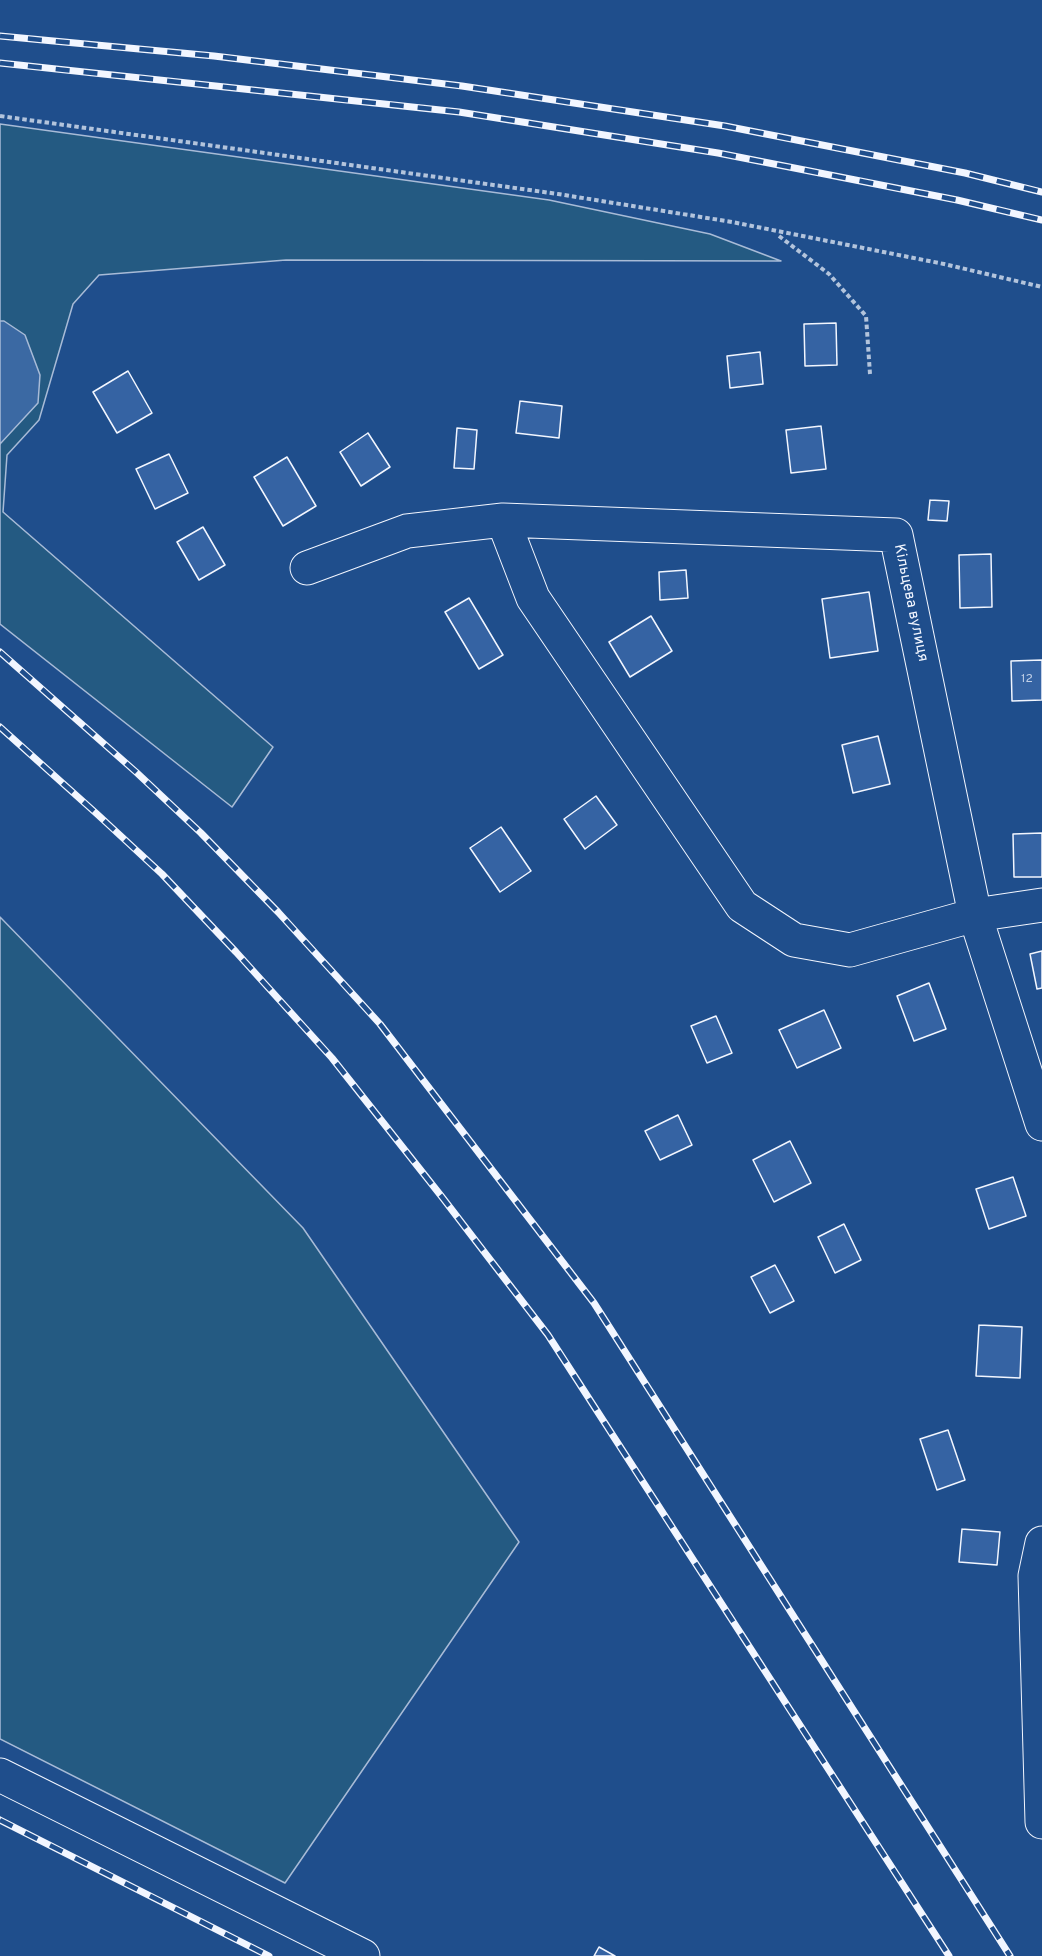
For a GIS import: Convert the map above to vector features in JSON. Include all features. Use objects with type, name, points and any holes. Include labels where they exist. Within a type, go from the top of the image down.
[{"type":"street","name":"Кільцева вулиця","points":[[307,568],[407,531],[503,520],[896,535],[975,915],[1042,1124]]},
{"type":"street","points":[[503,520],[533,598],[742,906],[794,940],[850,950],[975,915],[1042,905]]},
{"type":"street","points":[[1042,1543],[1035,1576],[1042,1822]]},
{"type":"street","points":[[0,1774],[363,1956]]},
{"type":"path","points":[[0,116],[593,199],[732,222],[944,264],[1042,287]]},
{"type":"path","points":[[779,237],[830,274],[866,316],[870,374]]},
{"type":"shaded area","points":[[0,124],[549,200],[710,234],[781,261],[286,260],[99,275],[73,304],[39,420],[7,455],[3,512],[273,747],[232,807],[0,624]]},
{"type":"shaded area","points":[[0,321],[4,321],[25,335],[40,375],[38,403],[0,444]]},
{"type":"shaded area","points":[[0,917],[303,1228],[519,1542],[285,1883],[0,1739]]},
{"type":"building","points":[[836,323],[837,365],[805,366],[804,324]]},
{"type":"building","points":[[760,352],[763,384],[730,388],[727,356]]},
{"type":"building","points":[[128,371],[152,413],[117,433],[93,392]]},
{"type":"building","points":[[520,401],[562,406],[559,438],[516,433]]},
{"type":"building","points":[[821,426],[826,469],[791,473],[786,430]]},
{"type":"building","points":[[457,428],[477,430],[474,469],[454,468]]},
{"type":"building","points":[[368,433],[390,467],[361,486],[340,452]]},
{"type":"building","points":[[169,454],[188,493],[155,509],[136,469]]},
{"type":"building","points":[[287,457],[316,506],[283,526],[254,477]]},
{"type":"building","points":[[930,500],[949,501],[947,521],[928,520]]},
{"type":"building","points":[[203,527],[225,565],[199,580],[177,542]]},
{"type":"building","points":[[991,554],[992,607],[960,608],[959,555]]},
{"type":"building","points":[[686,570],[688,598],[660,600],[659,572]]},
{"type":"building","points":[[869,592],[878,651],[830,658],[822,599]]},
{"type":"building","points":[[469,598],[503,655],[479,669],[445,612]]},
{"type":"building","points":[[651,616],[672,651],[630,677],[609,642]]},
{"type":"building","points":[[1042,660],[1042,700],[1012,701],[1011,661]]},
{"type":"building","points":[[878,736],[890,784],[853,793],[842,745]]},
{"type":"building","points":[[596,796],[617,825],[585,849],[564,819]]},
{"type":"building","points":[[501,827],[531,871],[500,892],[470,848]]},
{"type":"building","points":[[1042,833],[1042,877],[1014,877],[1013,834]]},
{"type":"building","points":[[1042,951],[1042,988],[1037,989],[1030,954]]},
{"type":"building","points":[[929,983],[946,1029],[914,1041],[897,996]]},
{"type":"building","points":[[824,1010],[841,1048],[797,1068],[779,1030]]},
{"type":"building","points":[[716,1016],[732,1053],[707,1063],[691,1026]]},
{"type":"building","points":[[678,1115],[692,1145],[660,1160],[645,1131]]},
{"type":"building","points":[[790,1141],[811,1183],[774,1202],[753,1160]]},
{"type":"building","points":[[1013,1177],[1026,1216],[989,1229],[976,1189]]},
{"type":"building","points":[[844,1224],[861,1260],[835,1273],[818,1237]]},
{"type":"building","points":[[775,1265],[794,1301],[770,1313],[751,1277]]},
{"type":"building","points":[[979,1325],[1022,1327],[1020,1378],[976,1376]]},
{"type":"building","points":[[948,1430],[965,1480],[937,1490],[920,1439]]},
{"type":"building","points":[[962,1529],[1000,1532],[997,1565],[959,1562]]},
{"type":"building","points":[[599,1947],[615,1956],[594,1956]]},
{"type":"railway","points":[[0,36],[214,56],[462,86],[725,126],[965,173],[1042,192]]},
{"type":"railway","points":[[0,63],[459,112],[718,153],[957,200],[1042,220]]},
{"type":"railway","points":[[0,652],[136,772],[201,833],[278,912],[380,1024],[594,1303],[1010,1956]]},
{"type":"railway","points":[[0,727],[162,874],[236,952],[332,1058],[442,1197],[548,1335],[949,1956]]},
{"type":"railway","points":[[0,1820],[269,1956]]}]
